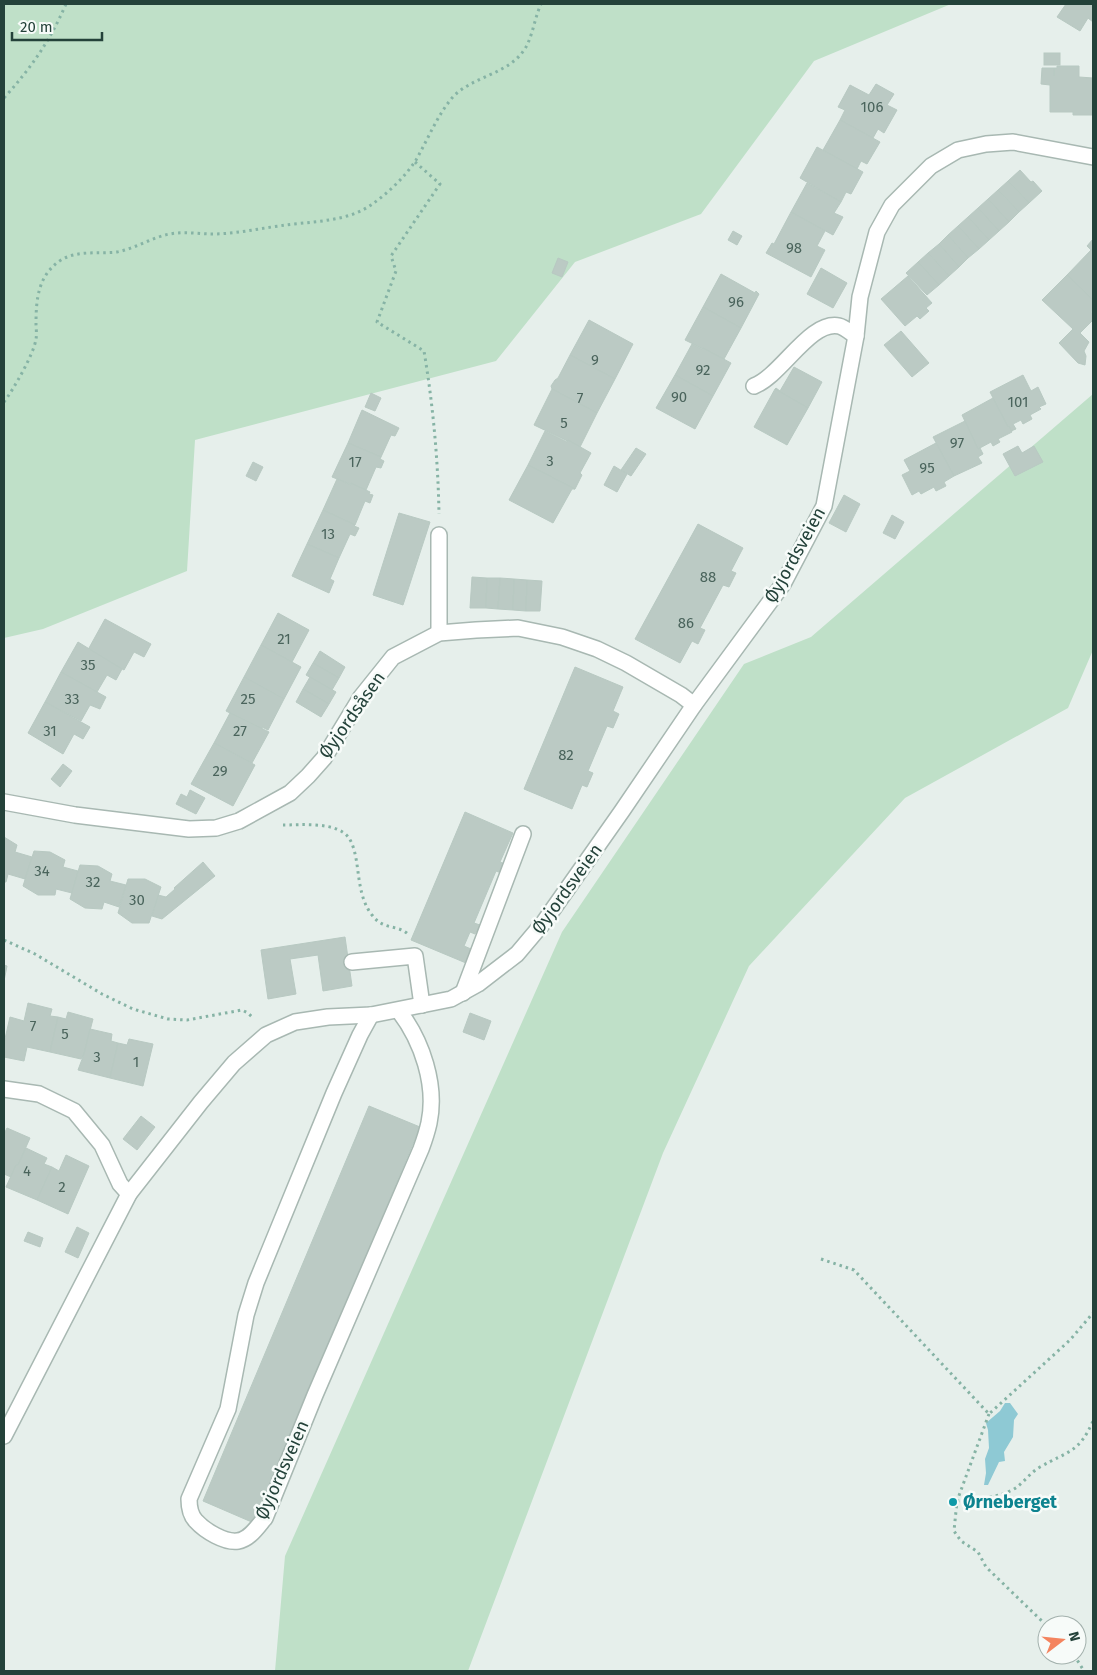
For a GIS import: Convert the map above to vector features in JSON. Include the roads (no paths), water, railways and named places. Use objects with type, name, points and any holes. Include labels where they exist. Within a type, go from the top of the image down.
[{"type":"street","name":"Øyjordsveien","points":[[4,1436],[129,1194],[234,1063],[266,1036],[295,1022],[328,1017],[371,1015],[399,1011],[451,999],[478,984],[517,954],[544,922],[694,705],[783,584],[824,506],[856,336],[860,297],[877,232],[892,205],[931,166],[958,150],[986,144],[1013,142],[1093,157]]},
{"type":"street","points":[[754,386],[763,382],[777,371],[811,334],[825,327],[839,326],[856,336]]},
{"type":"street","points":[[439,535],[439,633]]},
{"type":"street","name":"Øyjordsåsen","points":[[4,802],[75,815],[189,829],[216,828],[239,821],[290,793],[324,758],[361,697],[394,657],[439,633],[518,628],[562,637],[596,649],[626,663],[682,695],[694,705]]},
{"type":"street","points":[[463,993],[523,834]]},
{"type":"street","points":[[352,962],[415,956],[422,1006]]},
{"type":"street","name":"Øyjordsveien","points":[[371,1015],[334,1093],[256,1283],[246,1316],[228,1409],[189,1499],[189,1510],[196,1521],[212,1533],[226,1539],[239,1541],[245,1538],[265,1518],[315,1394],[421,1149],[429,1124],[431,1106],[430,1083],[416,1036],[399,1011]]},
{"type":"street","points":[[4,1089],[39,1094],[74,1111],[102,1145],[120,1184],[129,1194]]},
{"type":"water","points":[[1005,1403],[1010,1403],[1018,1414],[1014,1420],[1013,1437],[1004,1452],[1005,1461],[999,1462],[988,1485],[984,1485],[986,1473],[985,1459],[989,1448],[986,1423],[1000,1411]]},
{"type":"place","name":"Ørneberget","points":[[953,1502]]}]
